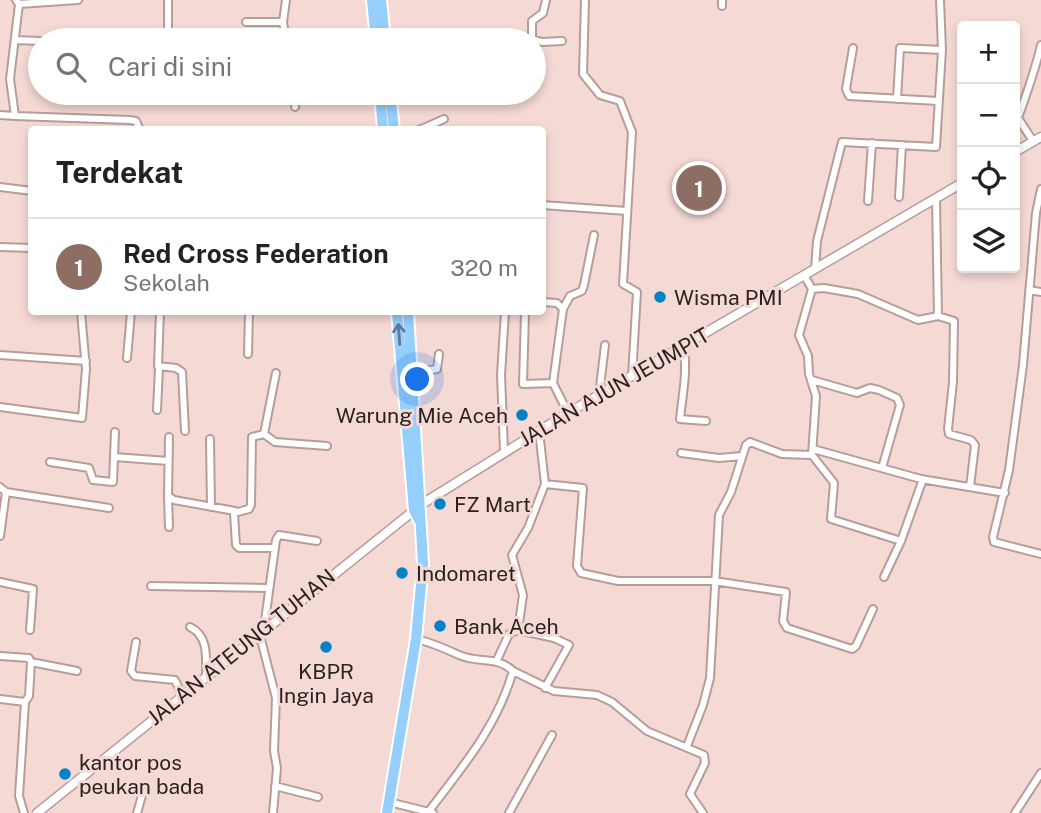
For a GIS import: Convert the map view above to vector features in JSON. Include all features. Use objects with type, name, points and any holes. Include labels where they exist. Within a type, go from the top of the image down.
[{"type":"highway","points":[[372,0],[375,28]]},
{"type":"highway","points":[[381,0],[384,28]]},
{"type":"highway","points":[[381,105],[383,126]]},
{"type":"highway","points":[[391,105],[394,126]]},
{"type":"highway","points":[[388,807],[416,639],[423,563],[397,315]]},
{"type":"highway","points":[[408,315],[418,507]]},
{"type":"street","points":[[15,116],[10,79],[18,2],[78,0]]},
{"type":"street","points":[[168,0],[168,28]]},
{"type":"street","points":[[284,28],[286,0]]},
{"type":"street","points":[[532,28],[532,21],[543,13],[546,0]]},
{"type":"street","points":[[585,0],[583,74],[600,95],[620,101],[632,132],[623,284],[637,292],[632,377]]},
{"type":"street","points":[[815,269],[817,241],[832,192],[841,143],[936,147],[942,50],[940,0]]},
{"type":"street","points":[[246,22],[283,22]]},
{"type":"street","points":[[16,40],[28,40]]},
{"type":"street","points":[[546,42],[562,41]]},
{"type":"street","points":[[1020,149],[1037,139],[1018,118],[1026,91],[1032,84],[1041,45]]},
{"type":"street","points":[[853,48],[847,93],[853,97],[938,101]]},
{"type":"street","points":[[897,99],[900,48],[942,50]]},
{"type":"street","points":[[0,79],[10,79]]},
{"type":"street","points":[[0,116],[130,120],[136,121],[138,126]]},
{"type":"street","points":[[428,126],[444,119]]},
{"type":"street","points":[[868,201],[872,143]]},
{"type":"street","points":[[899,197],[902,145]]},
{"type":"street","name":"JALAN AJUN JEUMPIT","points":[[418,507],[504,451],[957,186]]},
{"type":"street","points":[[0,187],[28,190]]},
{"type":"street","points":[[1041,189],[1023,365],[1005,493],[994,542],[1041,554]]},
{"type":"street","points":[[936,198],[938,316]]},
{"type":"street","points":[[546,205],[627,211]]},
{"type":"street","points":[[568,413],[554,383],[563,309],[570,296],[582,291],[594,235]]},
{"type":"street","points":[[0,247],[28,248]]},
{"type":"street","points":[[804,275],[812,289]]},
{"type":"street","points":[[812,289],[824,288],[858,294],[918,320],[938,316],[954,321],[953,382],[948,429],[949,434],[971,440],[975,444],[970,487]]},
{"type":"street","points":[[812,289],[802,314],[799,335],[808,356],[812,380],[816,423],[812,452],[834,483],[831,519],[901,541]]},
{"type":"street","points":[[1029,290],[1041,292]]},
{"type":"street","points":[[546,302],[557,303],[563,309]]},
{"type":"street","points":[[0,407],[82,418],[86,360],[81,315]]},
{"type":"street","points":[[127,358],[131,315]]},
{"type":"street","points":[[157,410],[160,315]]},
{"type":"street","points":[[248,354],[249,315]]},
{"type":"street","points":[[504,451],[501,374],[505,315]]},
{"type":"street","points":[[525,315],[523,384],[554,383]]},
{"type":"street","points":[[599,395],[605,345]]},
{"type":"street","points":[[684,347],[688,379],[684,386],[680,419],[706,421]]},
{"type":"street","points":[[412,373],[437,369],[439,354]]},
{"type":"street","points":[[0,355],[86,360]]},
{"type":"street","points":[[159,368],[176,368],[183,372],[186,430]]},
{"type":"street","points":[[264,434],[276,373]]},
{"type":"street","points":[[812,380],[857,393],[875,389],[897,398],[900,405],[882,468]]},
{"type":"street","points":[[517,630],[523,595],[512,555],[528,528],[545,484],[538,431]]},
{"type":"street","points":[[51,462],[89,468],[93,480],[113,482],[115,432]]},
{"type":"street","points":[[264,434],[275,442],[327,446]]},
{"type":"street","points":[[168,496],[235,511],[249,509],[250,443],[252,437],[264,434]]},
{"type":"street","points":[[169,436],[169,527]]},
{"type":"street","points":[[210,439],[211,507]]},
{"type":"street","points":[[687,746],[704,705],[710,678],[719,515],[750,442],[782,454],[812,452],[923,479],[1005,493]]},
{"type":"street","points":[[681,453],[719,458],[742,456]]},
{"type":"street","points":[[114,457],[168,461]]},
{"type":"street","points":[[884,577],[901,541],[923,479]]},
{"type":"street","points":[[545,484],[583,488],[577,566],[582,573],[618,581],[714,581],[786,592],[783,621],[787,628],[846,649],[856,646],[873,609]]},
{"type":"street","points":[[0,533],[3,489],[108,508]]},
{"type":"street","name":"JALAN ATEUNG TUHAN","points":[[37,813],[261,630],[418,507]]},
{"type":"street","points":[[235,511],[236,545],[239,548],[273,548]]},
{"type":"street","points":[[272,813],[276,698],[261,630],[270,588],[273,548],[279,535],[317,541]]},
{"type":"street","points":[[0,582],[33,589],[36,593],[30,630]]},
{"type":"street","points":[[151,586],[270,588]]},
{"type":"street","points":[[190,627],[199,631],[204,641],[206,677]]},
{"type":"street","points":[[497,660],[509,634],[517,630],[554,638],[569,645]]},
{"type":"street","points":[[545,688],[574,637]]},
{"type":"street","points":[[416,639],[445,646],[460,655],[497,660],[545,688],[562,693],[597,695],[612,702],[647,730],[671,743],[687,746],[704,755],[705,763],[690,794],[703,813]]},
{"type":"street","points":[[136,642],[131,671],[135,676],[175,680],[182,695]]},
{"type":"street","points":[[0,656],[29,658],[31,662],[77,671]]},
{"type":"street","points":[[24,813],[19,796],[25,702],[29,696],[31,662]]},
{"type":"street","points":[[388,807],[431,812],[503,705],[513,671]]},
{"type":"street","points":[[0,699],[25,702]]},
{"type":"street","points":[[509,813],[552,735]]},
{"type":"street","points":[[1015,813],[1041,774]]},
{"type":"street","points":[[275,786],[301,795],[318,797]]},
{"type":"street","points":[[137,813],[143,792]]},
{"type":"place","name":"Red Cross Federation","points":[[699,188]]},
{"type":"place","name":"Wisma PMI","points":[[660,297]]},
{"type":"place","name":"Warung Mie Aceh","points":[[522,415]]},
{"type":"place","name":"FZ Mart","points":[[440,504]]},
{"type":"place","name":"Indomaret","points":[[402,573]]},
{"type":"place","name":"Bank Aceh","points":[[440,626]]},
{"type":"place","name":"KBPR Ingin Jaya","points":[[326,647]]},
{"type":"place","name":"kantor pos peukan bada","points":[[65,774]]}]
